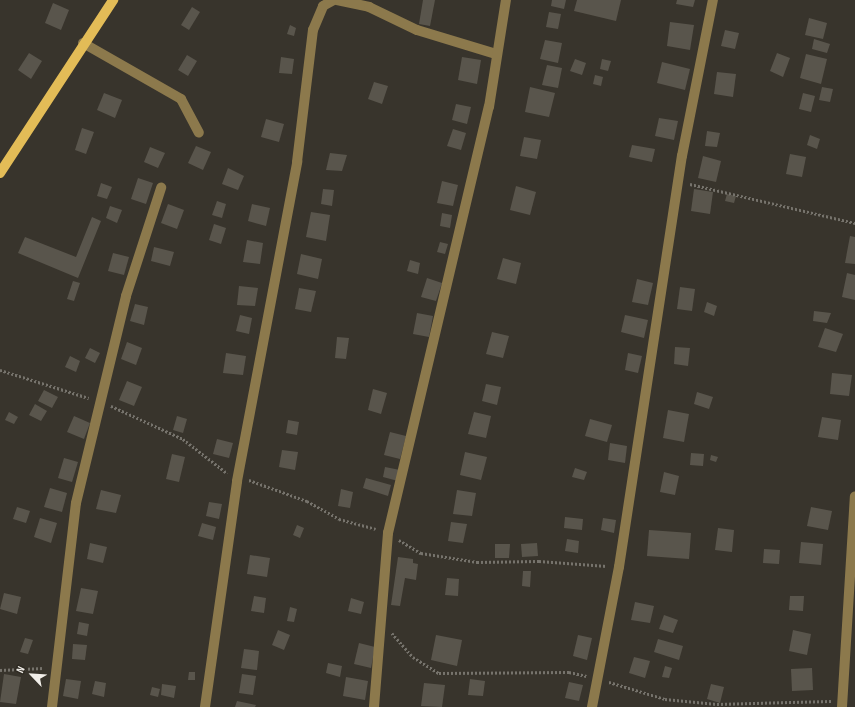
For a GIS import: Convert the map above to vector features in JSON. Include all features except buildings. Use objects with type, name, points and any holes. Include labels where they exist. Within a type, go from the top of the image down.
[{"type":"main road","points":[[0,172],[83,43],[113,0]]},
{"type":"street","points":[[206,707],[237,481],[297,162],[313,30],[323,6],[335,0],[369,7],[417,30],[496,54]]},
{"type":"street","points":[[374,707],[388,533],[489,107],[496,54],[506,0]]},
{"type":"street","points":[[592,707],[619,566],[678,181],[713,0]]},
{"type":"street","points":[[83,43],[181,99],[199,133]]},
{"type":"street","points":[[52,707],[59,668],[76,503],[126,296],[161,188]]},
{"type":"street","points":[[842,707],[855,496]]},
{"type":"path","points":[[678,181],[855,223]]},
{"type":"path","points":[[0,370],[100,402],[183,439],[237,481],[251,480],[339,519],[388,533],[421,554],[477,562],[539,561],[619,566]]},
{"type":"path","points":[[0,670],[59,668]]}]
